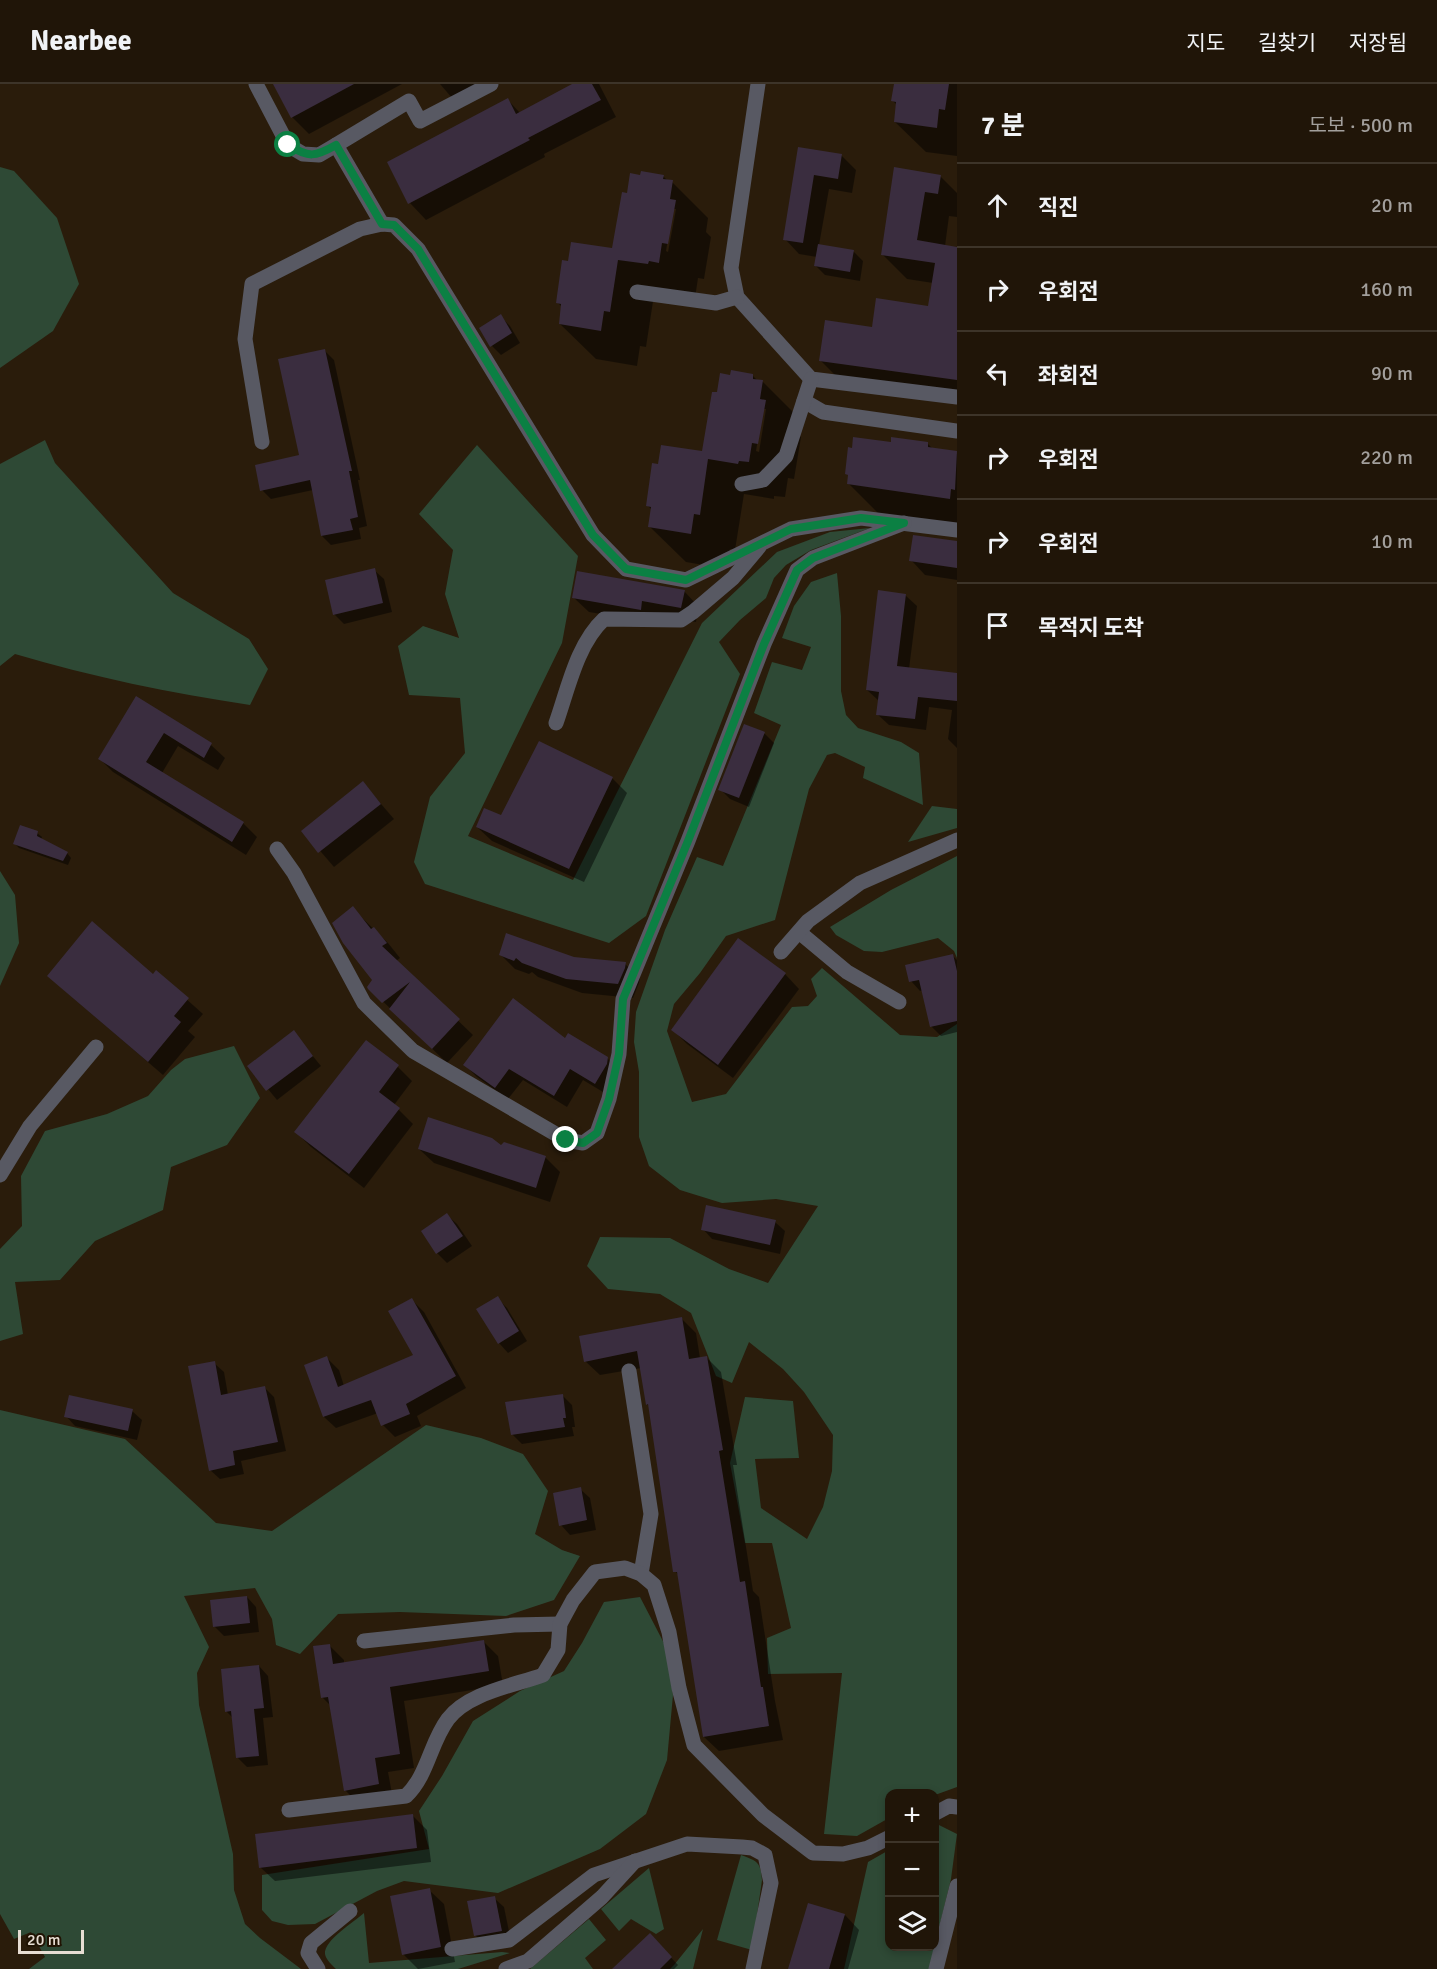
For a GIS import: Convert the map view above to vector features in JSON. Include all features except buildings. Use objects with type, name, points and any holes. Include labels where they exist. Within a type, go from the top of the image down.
[{"type":"street","points":[[256,84],[288,145],[303,154],[319,155],[409,100],[420,121],[491,84]]},
{"type":"street","points":[[758,84],[731,268],[737,297],[811,379],[957,397]]},
{"type":"street","points":[[336,145],[382,224]]},
{"type":"street","points":[[262,442],[245,339],[252,284],[360,228],[382,224],[394,225],[418,249],[593,535],[626,569],[686,580],[791,529],[861,518],[957,530]]},
{"type":"street","points":[[637,292],[716,303],[737,297]]},
{"type":"street","points":[[742,484],[763,480],[786,456],[811,379]]},
{"type":"street","points":[[804,401],[823,412],[957,430]]},
{"type":"street","points":[[277,849],[294,873],[364,1003],[413,1051],[566,1140],[583,1143],[597,1133],[609,1099],[619,1054],[623,999],[688,841],[764,644],[797,570],[813,558],[904,523]]},
{"type":"street","points":[[556,723],[580,656],[595,627],[604,619],[681,620],[733,578],[763,542]]},
{"type":"street","points":[[781,952],[808,921],[860,883],[957,840]]},
{"type":"street","points":[[799,932],[847,972],[899,1002]]},
{"type":"street","points":[[0,1175],[30,1126],[96,1047]]},
{"type":"street","points":[[628,1371],[651,1514],[641,1574]]},
{"type":"street","points":[[289,1810],[406,1796],[417,1785],[448,1720],[469,1699],[543,1675],[558,1650],[560,1624],[573,1600],[596,1572],[625,1568],[641,1574],[654,1585],[669,1632],[679,1688],[694,1745],[763,1815],[813,1852],[843,1854],[868,1848],[885,1840]]},
{"type":"street","points":[[364,1641],[514,1625],[560,1624]]},
{"type":"street","points":[[939,1811],[948,1806],[957,1807]]},
{"type":"street","points":[[452,1949],[509,1940],[594,1875],[637,1859],[687,1844],[742,1847],[752,1848],[765,1855],[771,1883],[753,1969]]},
{"type":"street","points":[[506,1969],[528,1961],[602,1898],[637,1859]]},
{"type":"street","points":[[936,1969],[957,1886]]},
{"type":"street","points":[[318,1969],[308,1953],[311,1943],[350,1911]]},
{"type":"green space","points":[[0,167],[14,171],[57,218],[79,284],[53,331],[0,368]]},
{"type":"green space","points":[[45,440],[55,463],[173,593],[249,639],[268,669],[250,705],[132,684],[15,654],[0,666],[0,464]]},
{"type":"green space","points":[[477,445],[578,556],[562,643],[468,836],[573,880],[702,623],[777,552],[830,532],[870,528],[811,550],[786,565],[774,578],[766,598],[719,642],[740,674],[646,916],[609,943],[425,884],[414,862],[430,797],[465,753],[460,698],[409,695],[398,646],[423,626],[459,638],[445,594],[453,550],[419,514]]},
{"type":"green space","points":[[837,573],[841,616],[841,691],[846,715],[858,728],[901,742],[919,753],[923,805],[863,778],[865,767],[835,753],[827,755],[809,789],[775,920],[726,936],[700,973],[674,1004],[667,1031],[692,1102],[726,1094],[792,1007],[808,1006],[817,996],[811,979],[822,968],[900,1035],[937,1037],[957,1024],[957,1787],[939,1794],[939,1789],[885,1789],[885,1820],[857,1836],[824,1834],[842,1673],[768,1674],[767,1638],[791,1628],[772,1543],[745,1543],[730,1463],[745,1397],[793,1401],[799,1458],[755,1459],[761,1508],[807,1539],[823,1507],[832,1471],[833,1435],[804,1392],[783,1369],[749,1342],[732,1383],[716,1376],[691,1313],[660,1294],[608,1289],[587,1266],[600,1237],[670,1238],[729,1269],[768,1283],[818,1206],[776,1199],[722,1203],[680,1190],[649,1166],[639,1137],[639,1072],[634,1042],[636,1012],[665,930],[697,857],[723,866],[781,725],[754,713],[772,662],[802,670],[811,647],[782,638],[794,606],[811,582]]},
{"type":"green space","points":[[932,806],[957,809],[957,828],[908,842]]},
{"type":"green space","points":[[957,856],[957,958],[954,951],[938,938],[882,952],[864,951],[836,935],[830,927],[891,890]]},
{"type":"green space","points":[[0,871],[15,895],[19,943],[0,986]]},
{"type":"green space","points":[[234,1046],[260,1098],[227,1145],[171,1167],[163,1210],[95,1241],[60,1280],[15,1282],[23,1334],[0,1341],[0,1249],[22,1226],[21,1176],[45,1131],[107,1114],[148,1096],[171,1070],[185,1059]]},
{"type":"green space","points":[[0,1410],[125,1439],[216,1523],[272,1531],[426,1425],[481,1438],[523,1454],[548,1491],[535,1534],[562,1550],[580,1556],[554,1600],[506,1616],[400,1612],[338,1614],[300,1654],[276,1645],[272,1619],[255,1588],[184,1596],[209,1647],[197,1673],[199,1705],[233,1854],[234,1890],[245,1924],[301,1969],[29,1969],[45,1957],[31,1932],[14,1939],[0,1914]]},
{"type":"green space","points":[[640,1597],[667,1649],[673,1695],[667,1760],[646,1814],[600,1849],[498,1893],[404,1881],[377,1891],[315,1924],[288,1925],[272,1921],[262,1910],[262,1875],[429,1849],[419,1811],[473,1721],[520,1691],[564,1671],[604,1602]]},
{"type":"green space","points":[[939,1825],[957,1834],[951,1879],[939,1928]]},
{"type":"green space","points":[[885,1852],[885,1951],[933,1951],[929,1969],[844,1969],[868,1862]]},
{"type":"green space","points":[[741,1855],[757,1863],[762,1880],[752,1950],[717,1940]]},
{"type":"green space","points":[[649,1868],[664,1929],[656,1934],[631,1919],[619,1931],[601,1909]]},
{"type":"green space","points":[[364,1913],[369,1963],[510,1953],[458,1969],[336,1969],[325,1954],[329,1943]]},
{"type":"green space","points":[[589,1919],[606,1940],[585,1958],[593,1969],[530,1969]]},
{"type":"green space","points":[[703,1929],[693,1969],[670,1969],[674,1965]]},
{"type":"route","points":[[288,145],[303,154],[319,155],[336,145],[382,224],[394,225],[418,249],[593,535],[626,569],[686,580],[791,529],[861,518],[904,523],[813,558],[797,570],[764,644],[688,841],[623,999],[619,1054],[609,1099],[597,1133],[583,1143],[566,1140]]}]
